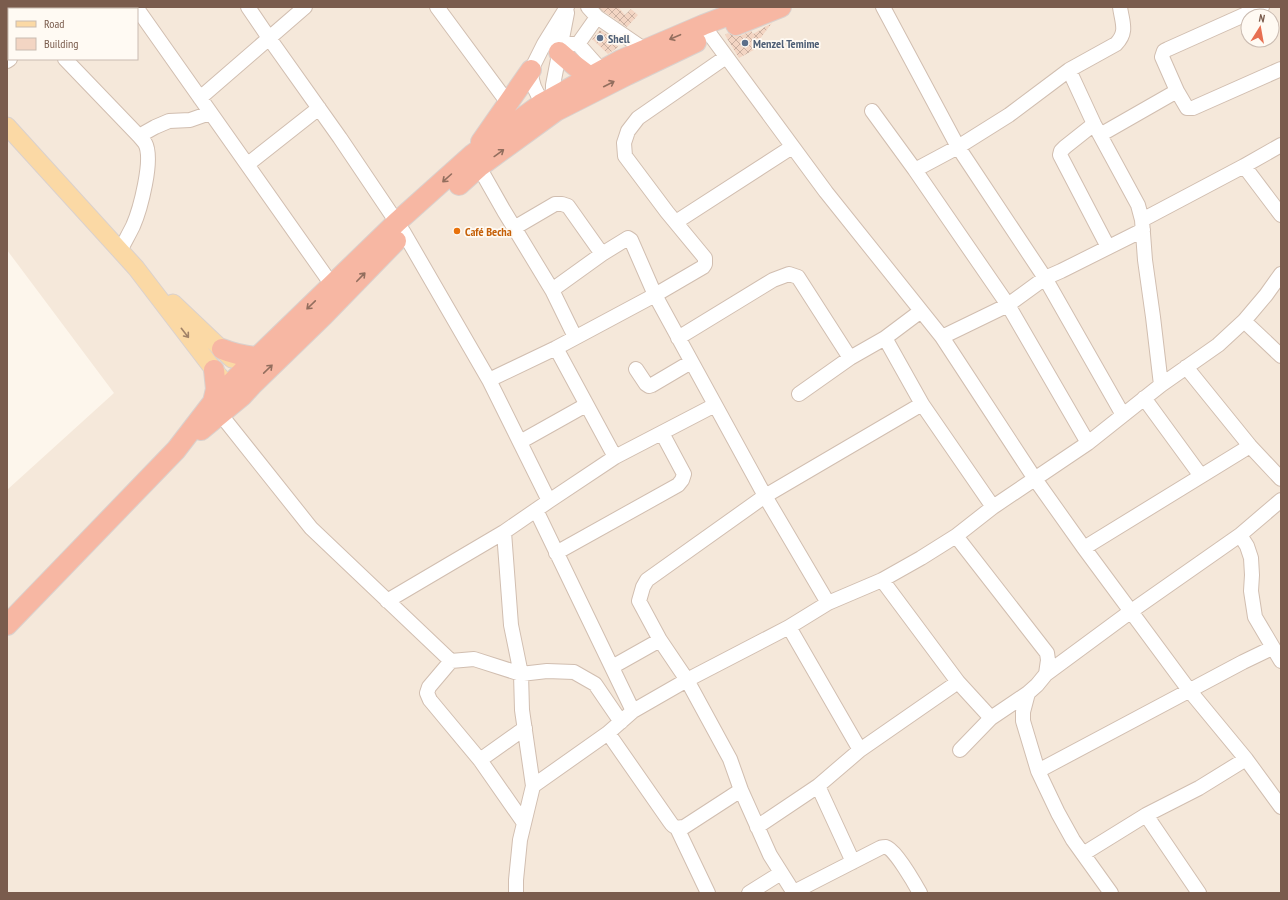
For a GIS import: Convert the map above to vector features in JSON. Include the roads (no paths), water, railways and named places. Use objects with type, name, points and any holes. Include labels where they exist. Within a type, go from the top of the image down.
[{"type":"highway","points":[[550,107],[750,7]]},
{"type":"highway","points":[[706,30],[781,7]]},
{"type":"highway","points":[[555,46],[574,66],[596,74]]},
{"type":"highway","points":[[241,384],[257,356],[332,285],[476,161],[596,74],[621,60],[652,55]]},
{"type":"highway","points":[[476,161],[508,102],[532,70]]},
{"type":"highway","points":[[7,625],[241,384],[324,315],[401,227]]},
{"type":"highway","points":[[222,349],[242,356],[257,356]]},
{"type":"highway","points":[[214,370],[217,408]]},
{"type":"main road","points":[[7,126],[136,268],[222,349],[241,384]]},
{"type":"main road","points":[[136,268],[214,370],[241,384]]},
{"type":"street","points":[[248,7],[401,227],[489,380],[549,500]]},
{"type":"street","points":[[200,98],[305,7]]},
{"type":"street","points":[[437,7],[508,102]]},
{"type":"street","points":[[550,107],[555,46],[568,7]]},
{"type":"street","points":[[883,7],[958,147],[1045,278],[1123,415]]},
{"type":"street","points":[[915,170],[958,147],[1009,115],[1069,70],[1116,44],[1124,31],[1120,7]]},
{"type":"street","points":[[1262,7],[1164,51],[1162,57],[1177,91],[1187,108],[1193,108],[1281,69]]},
{"type":"street","points":[[138,10],[332,285]]},
{"type":"street","points":[[578,44],[592,12],[652,55]]},
{"type":"street","points":[[706,30],[826,192],[942,337],[1035,479],[1130,612],[1154,641],[1189,690],[1246,759],[1281,807]]},
{"type":"street","points":[[550,107],[533,84],[532,70],[555,46],[578,44]]},
{"type":"street","points":[[578,44],[596,74]]},
{"type":"street","points":[[489,380],[556,348],[655,296],[705,264],[705,258],[667,212],[625,156],[624,143],[628,132],[638,118],[726,57]]},
{"type":"street","points":[[66,60],[145,144],[148,164],[142,196],[133,225],[120,251]]},
{"type":"street","points":[[1069,70],[1097,129],[1138,205],[1143,225],[1145,260],[1161,385]]},
{"type":"street","points":[[1108,247],[1060,155],[1061,151],[1065,147],[1097,129],[1177,91]]},
{"type":"street","points":[[248,164],[319,108]]},
{"type":"street","points":[[872,111],[915,170],[1008,305],[1088,443]]},
{"type":"street","points":[[139,136],[169,121],[190,120],[210,113]]},
{"type":"street","points":[[942,337],[1008,305],[1045,278],[1108,247],[1281,145]]},
{"type":"street","points":[[676,222],[792,147]]},
{"type":"street","points":[[476,161],[514,228],[552,290],[575,337]]},
{"type":"street","points":[[1244,166],[1281,215]]},
{"type":"street","points":[[514,228],[555,204],[562,204],[568,206],[602,254]]},
{"type":"street","points":[[552,290],[624,240],[628,238],[632,240],[655,296],[765,496],[828,603]]},
{"type":"street","points":[[678,338],[773,280],[789,274],[798,277],[850,358]]},
{"type":"street","points":[[533,786],[608,733],[633,711],[687,680],[789,626],[828,603],[882,580],[956,536],[993,507],[1088,443],[1161,385],[1218,345],[1266,296],[1281,274]]},
{"type":"street","points":[[799,394],[850,358],[885,338],[921,311]]},
{"type":"street","points":[[1244,320],[1281,356]]},
{"type":"street","points":[[885,338],[922,404],[993,507]]},
{"type":"street","points":[[556,348],[615,457]]},
{"type":"street","points":[[636,369],[649,386],[691,362]]},
{"type":"street","points":[[1186,367],[1250,446],[1281,479]]},
{"type":"street","points":[[1144,398],[1201,476]]},
{"type":"street","points":[[920,893],[907,870],[886,846],[794,893],[770,855],[741,790],[730,760],[687,680],[660,640],[639,601],[643,587],[647,580],[765,496],[922,404]]},
{"type":"street","points":[[520,442],[586,405]]},
{"type":"street","points":[[388,601],[504,532],[549,500],[615,457],[715,405]]},
{"type":"street","points":[[217,408],[311,528],[451,661]]},
{"type":"street","points":[[556,553],[678,485],[684,474],[662,433]]},
{"type":"street","points":[[1084,548],[1250,446]]},
{"type":"street","points":[[960,750],[991,718],[1028,693],[1046,674],[1130,612],[1240,536],[1281,500]]},
{"type":"street","points":[[536,510],[633,711]]},
{"type":"street","points":[[504,532],[511,625],[520,674],[522,710],[533,786],[520,840],[516,893]]},
{"type":"street","points":[[956,536],[1047,653],[1048,660],[1046,674]]},
{"type":"street","points":[[1240,536],[1247,546],[1251,558],[1251,591],[1255,617],[1281,661]]},
{"type":"street","points":[[882,580],[958,682],[991,718]]},
{"type":"street","points":[[789,626],[860,750]]},
{"type":"street","points":[[612,667],[660,640]]},
{"type":"street","points":[[1038,771],[1189,690],[1272,648]]},
{"type":"street","points":[[524,823],[480,760],[430,700],[427,693],[428,686],[451,661],[474,659],[520,674],[547,671],[574,672],[594,684],[621,722]]},
{"type":"street","points":[[757,827],[818,786],[860,750],[958,682]]},
{"type":"street","points":[[1028,693],[1023,712],[1023,721],[1038,771],[1073,840],[1111,893]]},
{"type":"street","points":[[480,760],[525,728]]},
{"type":"street","points":[[608,733],[670,822],[677,828],[708,893]]},
{"type":"street","points":[[1083,854],[1146,815],[1200,788],[1246,759]]},
{"type":"street","points":[[818,786],[853,862]]},
{"type":"street","points":[[677,828],[684,827],[741,790]]},
{"type":"street","points":[[1146,815],[1199,893]]},
{"type":"street","points":[[749,893],[781,873]]},
{"type":"place","name":"Shell","points":[[600,38]]},
{"type":"place","name":"Menzel Temime","points":[[745,43]]},
{"type":"place","name":"Café Becha","points":[[457,231]]}]
